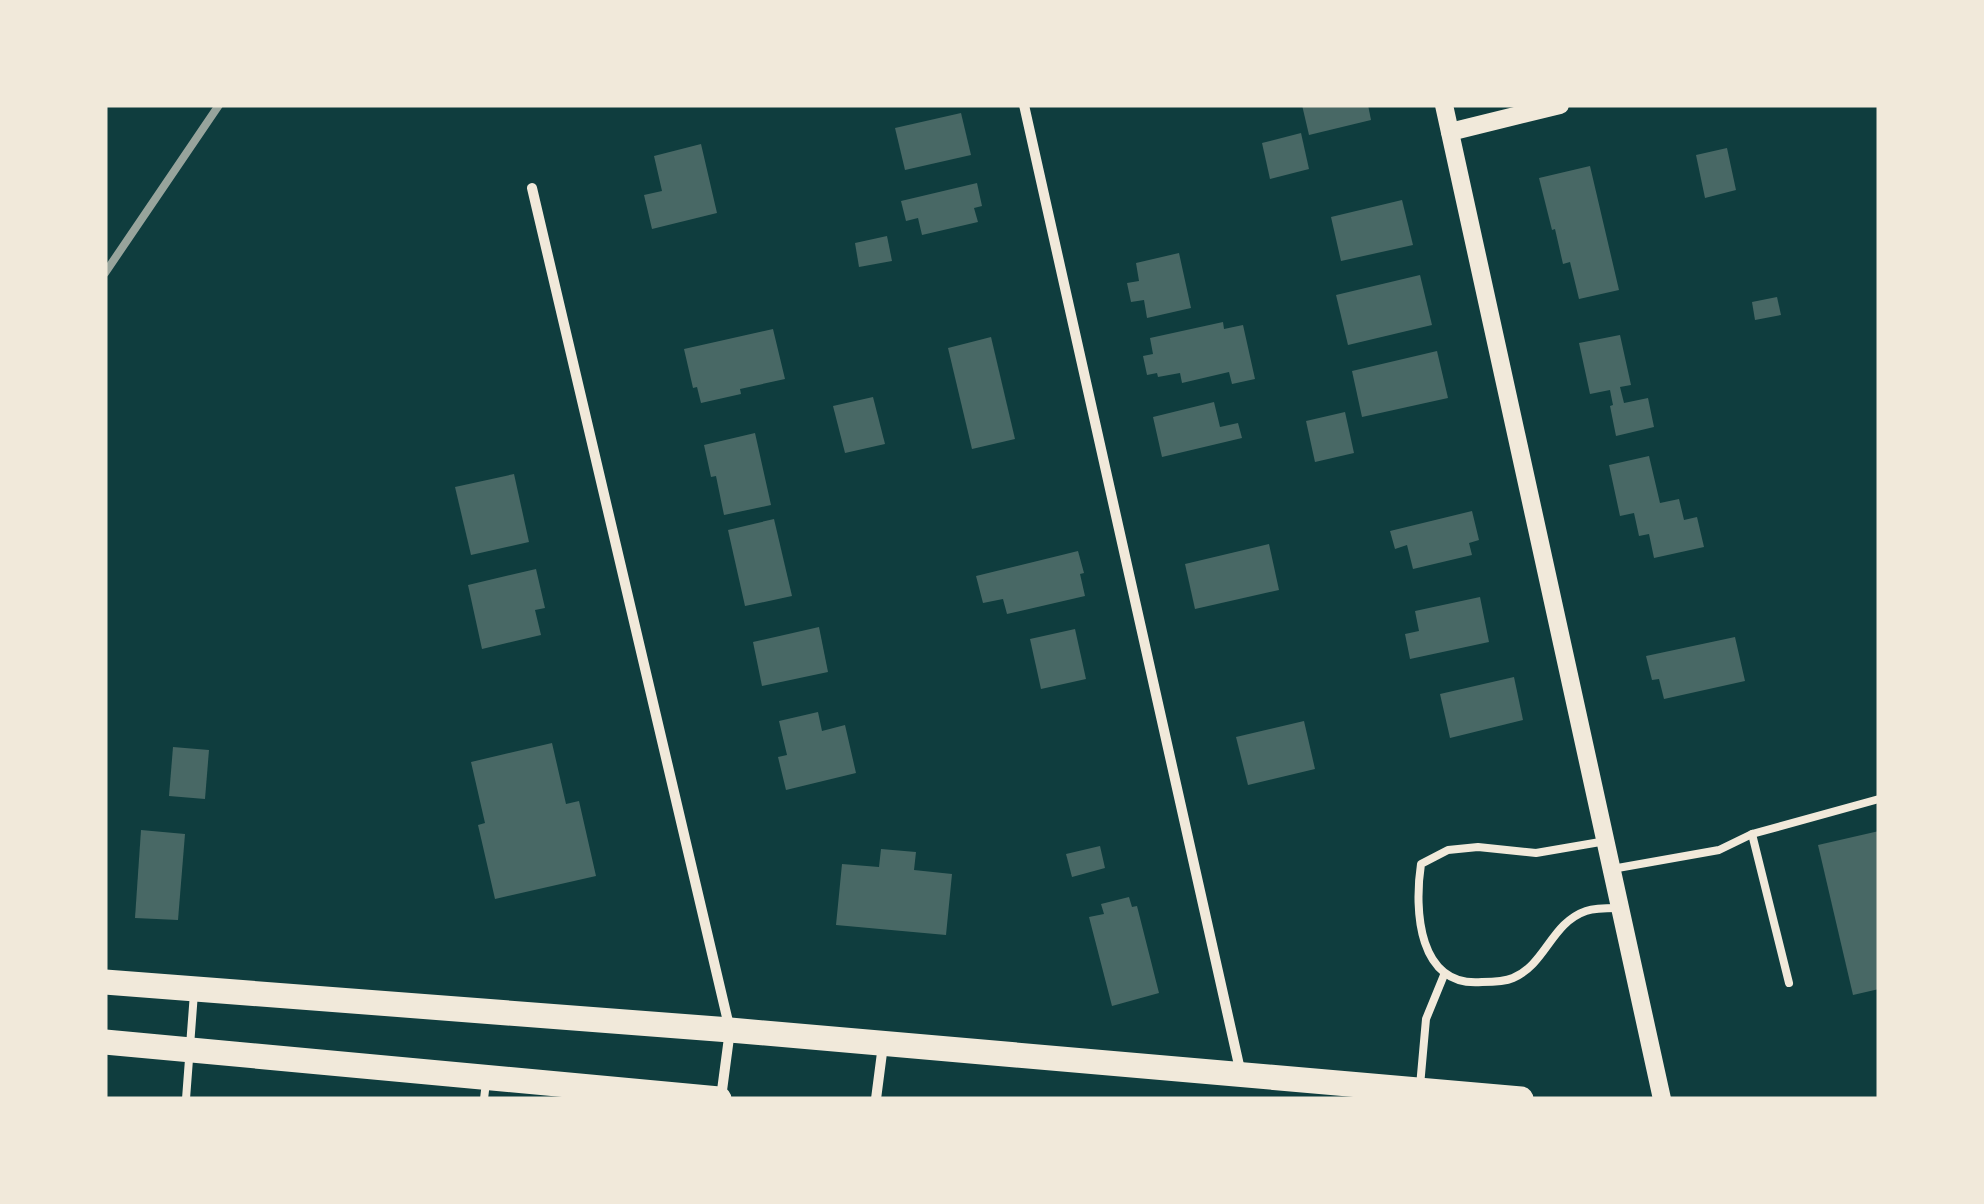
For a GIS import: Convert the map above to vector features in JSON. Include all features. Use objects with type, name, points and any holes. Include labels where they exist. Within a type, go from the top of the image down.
[{"type":"main road","points":[[105,982],[730,1030],[1520,1099]]},
{"type":"main road","points":[[105,1042],[485,1088],[720,1099]]},
{"type":"street","points":[[1024,105],[1242,1075]]},
{"type":"street","points":[[1444,105],[1662,1099]]},
{"type":"street","points":[[1450,132],[1560,105]]},
{"type":"street","points":[[532,188],[730,1030],[720,1099]]},
{"type":"street","points":[[876,1099],[884,1044]]},
{"type":"lane","points":[[1612,869],[1718,850],[1752,834],[1879,799]]},
{"type":"lane","points":[[1752,834],[1789,983]]},
{"type":"lane","points":[[1606,840],[1536,854],[1478,847],[1448,850],[1421,864],[1419,913],[1427,950],[1444,975],[1474,983],[1510,980],[1535,965],[1562,927],[1586,911],[1620,907]]},
{"type":"lane","points":[[1420,1090],[1426,1019],[1444,975]]},
{"type":"lane","points":[[186,1099],[194,988]]},
{"type":"building","points":[[1302,105],[1368,105],[1371,120],[1309,135]]},
{"type":"building","points":[[961,113],[971,155],[905,170],[895,128]]},
{"type":"building","points":[[1301,133],[1309,169],[1270,179],[1262,143]]},
{"type":"building","points":[[701,144],[717,213],[652,229],[644,195],[662,191],[654,156]]},
{"type":"building","points":[[1727,148],[1736,190],[1705,198],[1696,155]]},
{"type":"building","points":[[1590,166],[1619,290],[1579,299],[1570,262],[1563,264],[1539,178]]},
{"type":"building","points":[[977,183],[982,206],[974,208],[978,222],[922,235],[918,218],[906,221],[901,201]]},
{"type":"building","points":[[1402,200],[1413,245],[1341,261],[1331,217]]},
{"type":"building","points":[[887,236],[892,261],[859,267],[855,243]]},
{"type":"building","points":[[1179,253],[1191,308],[1147,318],[1144,300],[1131,302],[1127,283],[1139,281],[1136,263]]},
{"type":"building","points":[[1420,275],[1432,325],[1348,345],[1336,295]]},
{"type":"building","points":[[1777,297],[1781,315],[1755,320],[1752,302]]},
{"type":"building","points":[[1223,322],[1224,329],[1243,325],[1255,379],[1232,384],[1229,372],[1182,383],[1180,373],[1147,375],[1143,356],[1153,354],[1150,338]]},
{"type":"building","points":[[773,329],[785,379],[701,403],[697,387],[693,388],[684,349]]},
{"type":"building","points":[[1620,335],[1631,385],[1620,387],[1624,403],[1648,398],[1654,427],[1616,436],[1610,390],[1590,394],[1579,343]]},
{"type":"building","points":[[991,337],[1015,439],[972,449],[948,348]]},
{"type":"building","points":[[1437,351],[1448,398],[1362,417],[1352,371]]},
{"type":"building","points":[[873,397],[885,444],[845,453],[833,406]]},
{"type":"building","points":[[1214,402],[1220,427],[1238,423],[1242,438],[1162,457],[1153,417]]},
{"type":"building","points":[[1345,412],[1354,453],[1315,462],[1306,421]]},
{"type":"building","points":[[755,433],[771,505],[724,515],[716,476],[711,477],[704,445]]},
{"type":"building","points":[[1649,456],[1660,503],[1679,499],[1684,520],[1697,517],[1704,547],[1654,558],[1649,534],[1639,536],[1634,513],[1620,516],[1609,465]]},
{"type":"building","points":[[514,474],[529,542],[471,555],[455,487]]},
{"type":"building","points":[[1472,511],[1479,540],[1469,543],[1472,555],[1413,569],[1407,545],[1395,549],[1390,531]]},
{"type":"building","points":[[774,519],[792,596],[745,606],[728,530]]},
{"type":"building","points":[[1269,544],[1279,590],[1195,609],[1185,564]]},
{"type":"building","points":[[1078,551],[1085,596],[1007,614],[1003,599],[983,603],[976,576]]},
{"type":"building","points":[[536,569],[545,608],[535,610],[541,635],[482,649],[468,585]]},
{"type":"building","points":[[1480,597],[1489,642],[1410,659],[1405,634],[1419,631],[1415,611]]},
{"type":"building","points":[[819,627],[828,672],[762,686],[753,642]]},
{"type":"building","points":[[1075,629],[1086,679],[1041,689],[1030,639]]},
{"type":"building","points":[[1735,637],[1745,681],[1664,699],[1659,679],[1652,680],[1646,656]]},
{"type":"building","points":[[1514,677],[1523,720],[1450,738],[1440,694]]},
{"type":"building","points":[[818,712],[822,731],[845,725],[856,773],[786,790],[778,757],[787,755],[779,721]]},
{"type":"building","points":[[1304,721],[1315,769],[1248,785],[1236,737]]},
{"type":"building","points":[[552,743],[566,804],[579,801],[596,876],[495,899],[478,825],[485,823],[471,762]]},
{"type":"building","points":[[173,747],[209,750],[205,799],[169,796]]},
{"type":"building","points":[[141,830],[185,834],[178,920],[135,918]]},
{"type":"building","points":[[1879,831],[1879,989],[1853,995],[1818,845]]},
{"type":"building","points":[[1100,846],[1105,868],[1072,877],[1066,854]]},
{"type":"building","points":[[881,849],[916,852],[914,870],[952,874],[946,935],[836,925],[842,864],[879,867]]},
{"type":"building","points":[[1129,897],[1132,907],[1137,906],[1159,993],[1112,1006],[1089,917],[1104,914],[1101,904]]},
{"type":"railway","points":[[105,273],[219,105]]}]
